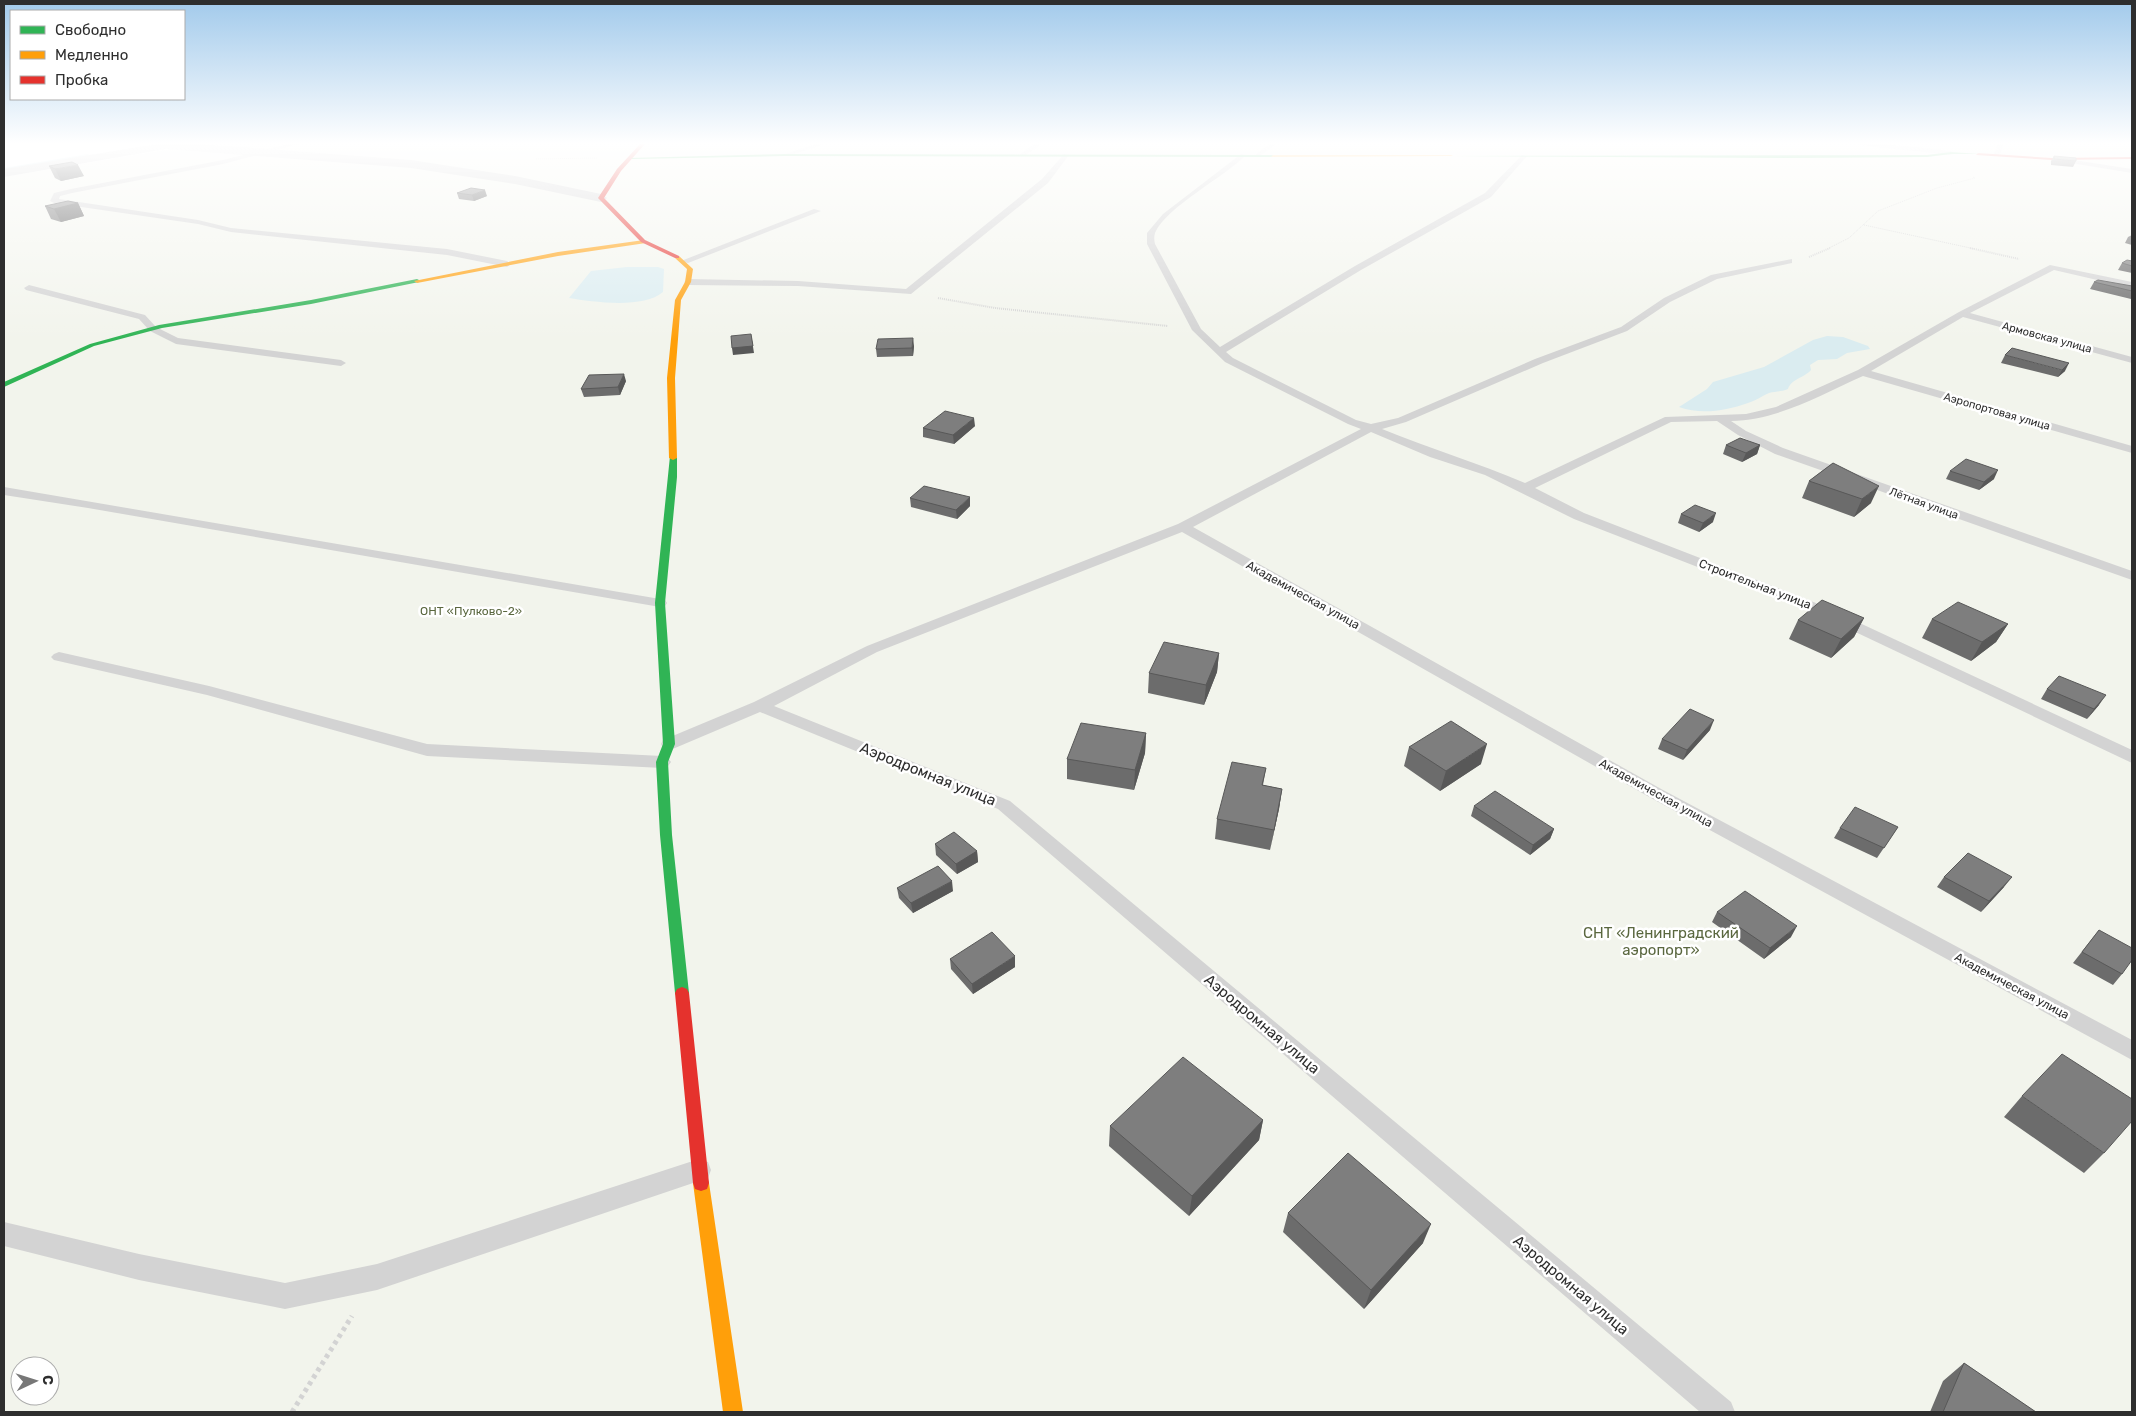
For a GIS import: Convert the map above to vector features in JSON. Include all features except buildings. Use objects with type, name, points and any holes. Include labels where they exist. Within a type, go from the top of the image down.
[{"type":"street","points":[[612,209],[644,242],[685,261],[690,269],[688,282],[678,300],[671,378],[673,477],[660,603],[669,744],[662,762],[666,835],[699,1170],[733,1412]]},
{"type":"street","points":[[4,385],[92,345],[153,329],[311,302],[558,254],[644,242]]},
{"type":"lane","points":[[109,209],[198,222],[231,230],[446,252],[507,264]]},
{"type":"lane","points":[[688,282],[784,282],[908,292],[1010,209]]},
{"type":"lane","name":"Строительная улица","points":[[1174,209],[1165,216],[1152,232],[1150,244],[1197,330],[1230,360],[1343,418],[1434,454],[1489,472],[1579,516],[1816,608],[2132,757]]},
{"type":"lane","points":[[1219,352],[1358,268],[1463,209]]},
{"type":"lane","points":[[685,261],[817,211]]},
{"type":"lane","points":[[669,744],[760,706],[872,649],[1183,528],[1372,428],[1402,420],[1539,361],[1624,329],[1667,300],[1714,277],[1789,261]]},
{"type":"lane","points":[[1525,488],[1669,419],[1746,417],[1779,410],[1862,372],[1962,314],[2053,267],[2132,285]]},
{"type":"lane","points":[[29,288],[142,318],[153,329],[176,341],[341,362]]},
{"type":"lane","name":"Армовская улица","points":[[1962,314],[2132,360]]},
{"type":"lane","name":"Аэропортовая улица","points":[[1862,372],[2132,450]]},
{"type":"lane","name":"Лётная улица","points":[[1721,419],[1742,433],[1779,451],[2132,576]]},
{"type":"lane","points":[[4,491],[57,497],[226,529],[364,550],[660,603]]},
{"type":"lane","name":"Академическая улица","points":[[1183,528],[1657,794],[2132,1051]]},
{"type":"lane","points":[[59,657],[209,690],[427,750],[662,762]]},
{"type":"lane","name":"Аэродромная улица","points":[[760,706],[1004,805],[1721,1412]]},
{"type":"lane","points":[[4,1234],[138,1267],[284,1296],[377,1277],[699,1170]]},
{"type":"path","points":[[1789,261],[1815,256],[1849,238],[1882,209]]},
{"type":"path","points":[[1864,224],[2002,254]]},
{"type":"path","points":[[908,292],[995,308],[1197,330]]},
{"type":"path","points":[[292,1412],[377,1277]]},
{"type":"green space","points":[[4,209],[2132,209],[2132,1412],[4,1412]]},
{"type":"shaded area","points":[[627,267],[658,267],[664,269],[663,292],[644,301],[618,303],[569,298],[591,271]]},
{"type":"shaded area","points":[[1827,336],[1843,337],[1868,346],[1870,349],[1847,353],[1837,359],[1818,360],[1810,365],[1811,370],[1792,383],[1788,389],[1769,393],[1739,406],[1722,410],[1704,411],[1679,407],[1707,389],[1713,382],[1764,367],[1813,340]]},
{"type":"traffic: fast","points":[[4,385],[92,345],[161,326],[311,302],[417,281]]},
{"type":"traffic: fast","points":[[673,458],[673,477],[660,603],[669,744],[662,762],[666,835],[682,993]]},
{"type":"traffic: slow","points":[[417,281],[558,254],[644,242]]},
{"type":"traffic: slow","points":[[673,458],[671,378],[678,300],[688,282],[690,269],[677,257]]},
{"type":"traffic: slow","points":[[701,1183],[733,1412]]},
{"type":"traffic: jam","points":[[612,209],[643,241],[677,257]]},
{"type":"traffic: jam","points":[[682,993],[701,1183]]},
{"type":"park label","name":"ОНТ «Пулково-2»","points":[[471,611]]},
{"type":"park label","name":"СНТ «Ленинградский аэропорт»","points":[[1661,942]]}]
